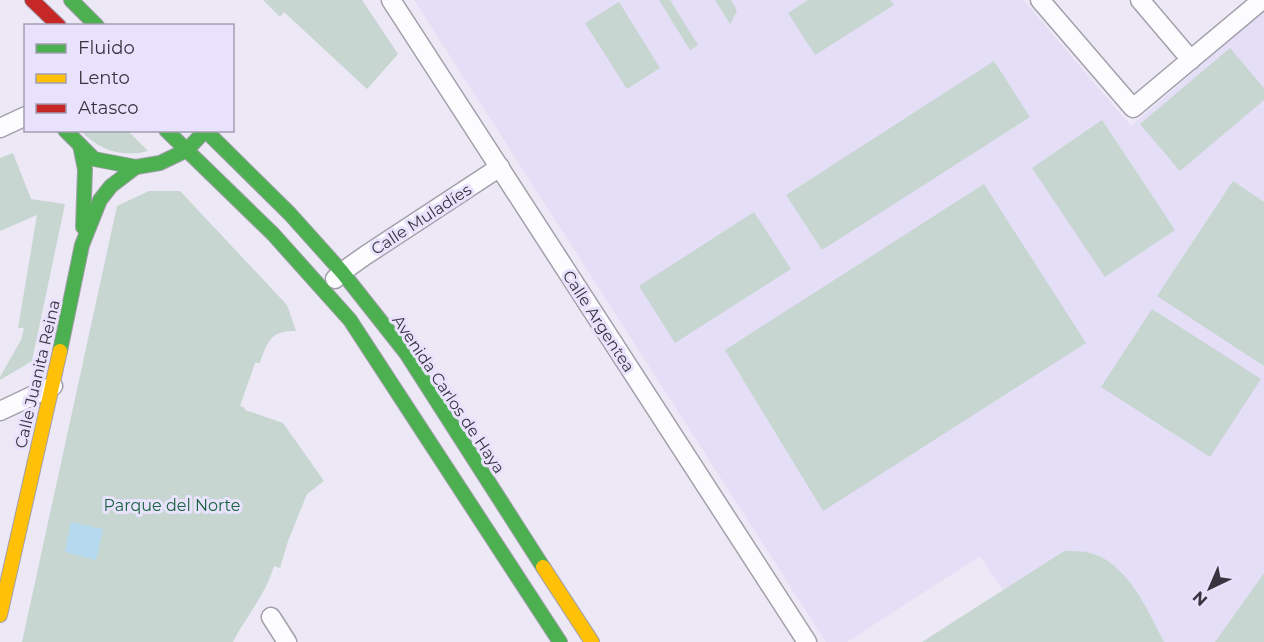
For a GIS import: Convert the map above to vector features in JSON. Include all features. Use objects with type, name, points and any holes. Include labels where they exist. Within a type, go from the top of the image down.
[{"type":"main road","points":[[32,0],[56,24]]},
{"type":"main road","points":[[71,0],[93,21]]},
{"type":"main road","name":"Avenida Carlos de Haya","points":[[66,132],[94,159],[136,167],[160,163],[187,150],[204,132]]},
{"type":"main road","points":[[168,132],[273,234],[350,320],[560,642]]},
{"type":"main road","name":"Avenida Carlos de Haya","points":[[206,132],[290,214],[342,272],[406,353],[592,642]]},
{"type":"main road","name":"Calle Juanita Reina","points":[[0,615],[30,477],[53,386],[82,245],[85,169],[80,145]]},
{"type":"main road","name":"Calle Juanita Reina","points":[[82,245],[100,200],[111,186],[136,167]]},
{"type":"street","name":"Calle Argentea","points":[[391,0],[807,642]]},
{"type":"street","points":[[1040,0],[1133,108],[1262,0]]},
{"type":"street","points":[[1140,0],[1191,60]]},
{"type":"street","points":[[0,128],[24,117]]},
{"type":"street","name":"Calle Muladíes","points":[[325,291],[342,272],[500,167]]},
{"type":"street","points":[[0,411],[53,386]]},
{"type":"street","points":[[271,617],[287,642]]},
{"type":"shaded area","points":[[414,0],[1023,0],[1131,126],[1264,11],[1264,573],[1215,642],[1164,642],[1131,584],[1108,561],[1088,552],[1064,551],[1003,590],[980,556],[847,642],[826,642]]},
{"type":"green space","points":[[263,0],[362,0],[398,54],[367,89],[284,12],[280,17]]},
{"type":"green space","points":[[659,0],[670,0],[698,45],[690,50]]},
{"type":"green space","points":[[715,0],[731,0],[737,11],[730,24]]},
{"type":"green space","points":[[808,0],[890,0],[894,5],[815,55],[788,13]]},
{"type":"green space","points":[[619,2],[660,68],[627,89],[585,23]]},
{"type":"green space","points":[[1230,48],[1264,88],[1264,100],[1180,171],[1140,124]]},
{"type":"green space","points":[[994,61],[1030,117],[822,250],[786,195]]},
{"type":"green space","points":[[1102,120],[1175,230],[1105,277],[1032,168]]},
{"type":"green space","points":[[82,132],[129,132],[148,151],[120,153],[103,148]]},
{"type":"green space","points":[[13,153],[31,199],[65,204],[32,361],[0,380],[21,340],[24,328],[18,328],[37,215],[0,231],[0,158]]},
{"type":"green space","points":[[1233,181],[1264,202],[1264,366],[1157,296]]},
{"type":"green space","points":[[984,184],[1086,343],[823,511],[725,350]]},
{"type":"green space","name":"Parque del Norte","points":[[149,191],[180,191],[287,305],[296,331],[275,335],[268,343],[260,363],[255,363],[240,406],[245,410],[283,423],[324,481],[307,494],[280,568],[274,566],[261,596],[233,642],[22,642],[117,206]]},
{"type":"green space","points":[[754,212],[791,269],[675,343],[639,286]]},
{"type":"green space","points":[[1152,309],[1261,379],[1210,457],[1101,387]]},
{"type":"green space","points":[[1064,551],[1087,552],[1114,565],[1143,601],[1164,642],[922,642]]},
{"type":"green space","points":[[1264,573],[1264,642],[1215,642]]},
{"type":"water","points":[[71,522],[103,529],[96,560],[65,552]]},
{"type":"traffic: fast","points":[[71,0],[95,24]]},
{"type":"traffic: fast","points":[[67,132],[94,159],[136,167],[160,163],[187,150],[201,135]]},
{"type":"traffic: fast","points":[[168,132],[273,234],[350,320],[560,642]]},
{"type":"traffic: fast","points":[[207,132],[290,214],[342,272],[406,353],[543,567]]},
{"type":"traffic: fast","points":[[80,145],[85,169],[83,227]]},
{"type":"traffic: fast","points":[[60,351],[82,245],[100,200],[111,186],[136,167]]},
{"type":"traffic: slow","points":[[0,615],[60,351]]},
{"type":"traffic: slow","points":[[543,567],[592,642]]},
{"type":"traffic: jam","points":[[32,0],[57,24]]}]
